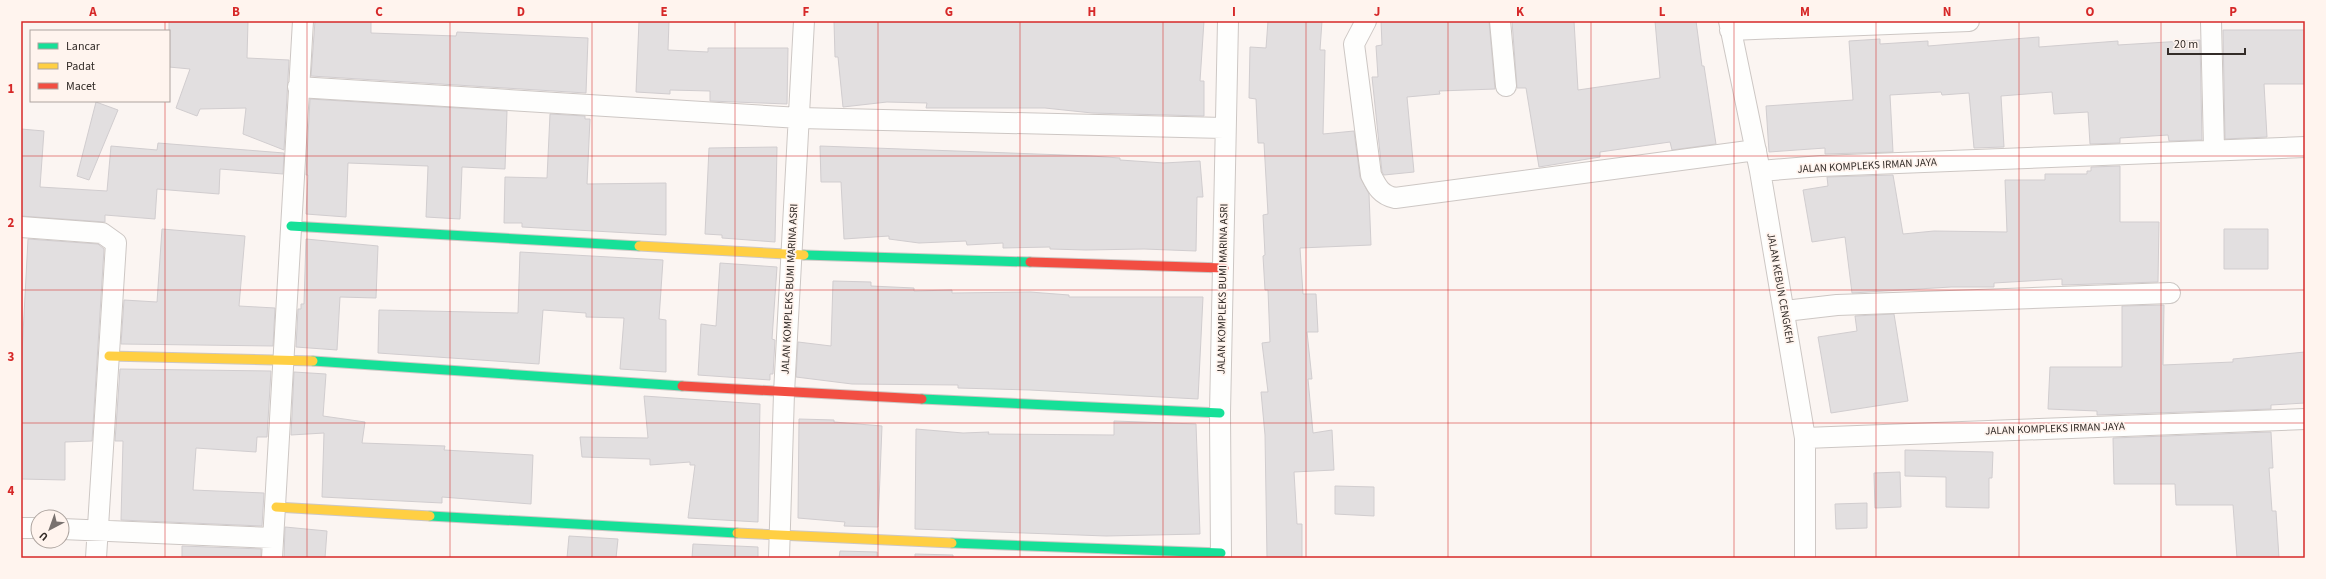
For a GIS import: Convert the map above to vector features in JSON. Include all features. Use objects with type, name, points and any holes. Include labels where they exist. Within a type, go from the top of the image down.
[{"type":"street","points":[[272,558],[303,21]]},
{"type":"street","name":"JALAN KOMPLEKS BUMI MARINA ASRI","points":[[779,558],[784,393],[800,118],[804,21]]},
{"type":"street","name":"JALAN KOMPLEKS BUMI MARINA ASRI","points":[[1221,556],[1220,413],[1224,268],[1224,128],[1228,21]]},
{"type":"street","points":[[1366,21],[1354,44],[1370,175],[1378,189],[1386,196],[1395,198],[1756,150]]},
{"type":"street","points":[[1500,21],[1506,86]]},
{"type":"street","points":[[1730,25],[1969,21]]},
{"type":"street","points":[[2211,21],[2214,149]]},
{"type":"street","name":"JALAN KEBUN CENGKEH","points":[[1730,25],[1756,150],[1786,311],[1805,438],[1805,558]]},
{"type":"street","points":[[298,87],[800,118],[1224,128]]},
{"type":"street","name":"JALAN KOMPLEKS IRMAN JAYA","points":[[1760,171],[1821,166],[2214,149],[2305,147]]},
{"type":"street","points":[[291,226],[791,255],[1224,268]]},
{"type":"street","points":[[21,227],[102,233],[116,243],[96,558]]},
{"type":"street","points":[[1786,311],[1837,305],[2170,293]]},
{"type":"street","points":[[109,356],[283,359],[784,393],[1220,413]]},
{"type":"street","name":"JALAN KOMPLEKS IRMAN JAYA","points":[[1805,438],[2305,419]]},
{"type":"street","points":[[276,507],[780,536],[1221,556]]},
{"type":"street","points":[[70,529],[98,529],[273,538]]},
{"type":"building","points":[[169,21],[248,21],[247,58],[289,60],[284,150],[243,134],[246,108],[200,109],[197,116],[176,108],[190,69],[170,67]]},
{"type":"building","points":[[315,21],[371,21],[371,33],[456,36],[457,32],[588,38],[586,93],[311,76]]},
{"type":"building","points":[[639,21],[669,21],[668,50],[708,52],[708,48],[788,48],[787,104],[710,101],[710,91],[670,90],[670,94],[636,92]]},
{"type":"building","points":[[834,21],[1204,21],[1200,81],[1204,81],[1204,116],[1092,113],[1045,108],[926,108],[927,103],[887,102],[843,107],[838,57],[835,57]]},
{"type":"building","points":[[1268,21],[1322,21],[1320,50],[1325,50],[1323,134],[1354,131],[1360,177],[1369,194],[1371,245],[1300,248],[1303,294],[1316,294],[1318,332],[1307,332],[1312,379],[1308,379],[1313,433],[1332,430],[1334,470],[1294,472],[1297,524],[1302,524],[1302,558],[1267,558],[1265,435],[1261,392],[1268,392],[1262,343],[1270,342],[1268,290],[1265,290],[1263,256],[1265,255],[1263,215],[1268,214],[1264,143],[1258,143],[1256,99],[1249,98],[1250,47],[1266,48]]},
{"type":"building","points":[[1381,21],[1489,21],[1495,89],[1439,91],[1440,94],[1407,97],[1414,172],[1384,175],[1382,172],[1372,77],[1378,77],[1376,46],[1382,45]]},
{"type":"building","points":[[1512,21],[1574,21],[1578,90],[1660,78],[1655,21],[1696,21],[1702,66],[1704,66],[1716,144],[1672,150],[1670,142],[1600,152],[1600,157],[1539,167],[1526,88],[1517,88]]},
{"type":"building","points":[[2223,30],[2305,30],[2305,84],[2264,84],[2267,137],[2225,139]]},
{"type":"building","points":[[2039,37],[2039,47],[2118,41],[2118,45],[2200,40],[2202,140],[2169,141],[2168,135],[2120,138],[2120,143],[2090,144],[2088,112],[2054,114],[2052,92],[2001,96],[2004,147],[1974,148],[1969,93],[1942,95],[1941,92],[1890,95],[1893,152],[1825,154],[1825,148],[1769,152],[1766,106],[1853,100],[1849,41],[1880,39],[1880,44],[1928,41],[1928,46]]},
{"type":"building","points":[[310,99],[507,111],[505,169],[462,167],[460,219],[426,217],[428,166],[348,163],[346,217],[306,214],[308,175],[306,175]]},
{"type":"building","points":[[96,102],[118,110],[89,180],[77,176]]},
{"type":"building","points":[[550,114],[585,116],[585,119],[590,119],[587,184],[666,183],[666,235],[522,227],[522,223],[504,223],[505,177],[547,178]]},
{"type":"building","points":[[21,129],[44,131],[40,187],[107,191],[111,146],[157,150],[158,143],[284,153],[283,174],[220,169],[219,194],[157,189],[155,219],[105,215],[105,222],[21,216]]},
{"type":"building","points":[[820,146],[1091,156],[1120,158],[1120,160],[1164,163],[1200,161],[1203,197],[1197,197],[1196,251],[1144,249],[1086,250],[1050,249],[1050,247],[1003,248],[1003,243],[967,245],[966,241],[919,243],[889,239],[889,236],[844,239],[841,182],[821,182]]},
{"type":"building","points":[[777,147],[775,242],[722,238],[722,235],[705,234],[709,148]]},
{"type":"building","points":[[2120,166],[2120,222],[2159,222],[2158,282],[2062,285],[2062,279],[1994,283],[1994,287],[1951,287],[1852,293],[1845,237],[1812,242],[1803,190],[1828,186],[1827,177],[1893,175],[1903,234],[1934,231],[2007,232],[2005,180],[2045,180],[2045,174],[2087,174],[2087,171],[2091,171],[2091,167]]},
{"type":"building","points":[[162,229],[245,236],[239,306],[275,308],[273,346],[121,344],[124,300],[157,302]]},
{"type":"building","points":[[2224,229],[2268,229],[2268,269],[2224,269]]},
{"type":"building","points":[[28,239],[98,244],[104,249],[92,441],[65,442],[65,480],[21,479],[21,372]]},
{"type":"building","points":[[306,239],[378,246],[376,298],[340,297],[337,350],[296,347],[298,309],[301,309],[301,304],[304,304]]},
{"type":"building","points":[[520,252],[663,260],[659,319],[666,320],[666,372],[620,369],[624,318],[586,317],[586,313],[543,310],[539,364],[378,353],[379,310],[518,313]]},
{"type":"building","points":[[720,263],[777,267],[772,339],[775,340],[773,374],[770,374],[770,380],[698,375],[701,324],[716,326]]},
{"type":"building","points":[[833,281],[871,282],[871,286],[914,288],[914,291],[952,290],[952,293],[1030,292],[1069,295],[1069,297],[1203,297],[1198,399],[1030,390],[958,388],[958,385],[852,384],[796,377],[798,342],[831,346]]},
{"type":"building","points":[[2164,305],[2163,365],[2233,362],[2233,359],[2305,352],[2305,403],[2271,405],[2271,409],[2097,415],[2097,411],[2048,409],[2050,367],[2122,367],[2122,306]]},
{"type":"building","points":[[1894,314],[1908,401],[1831,413],[1818,337],[1857,331],[1855,316]]},
{"type":"building","points":[[120,369],[271,371],[267,437],[257,437],[256,452],[196,448],[193,490],[264,493],[262,526],[121,520],[123,441],[115,441]]},
{"type":"building","points":[[294,372],[326,374],[323,416],[365,422],[362,443],[445,446],[444,450],[533,455],[531,504],[442,497],[442,503],[322,497],[324,433],[291,435]]},
{"type":"building","points":[[644,396],[760,404],[758,522],[688,518],[695,465],[690,465],[690,462],[650,465],[650,459],[582,457],[580,437],[648,438]]},
{"type":"building","points":[[799,419],[834,420],[834,422],[882,426],[878,527],[844,526],[845,522],[798,518]]},
{"type":"building","points":[[1114,421],[1196,424],[1200,534],[1106,536],[915,529],[916,429],[963,433],[989,432],[988,434],[1114,435]]},
{"type":"building","points":[[2271,432],[2273,468],[2269,468],[2272,511],[2276,511],[2279,558],[2237,558],[2233,505],[2176,505],[2175,484],[2114,484],[2113,438]]},
{"type":"building","points":[[1905,450],[1993,452],[1992,478],[1989,478],[1989,508],[1946,507],[1946,477],[1905,476]]},
{"type":"building","points":[[1900,472],[1901,507],[1875,508],[1874,473]]},
{"type":"building","points":[[1335,486],[1374,487],[1374,516],[1335,514]]},
{"type":"building","points":[[1867,503],[1867,528],[1836,529],[1835,504]]},
{"type":"building","points":[[285,527],[327,531],[325,558],[284,558]]},
{"type":"building","points":[[569,536],[618,539],[616,558],[567,558]]},
{"type":"building","points":[[693,544],[758,547],[758,558],[692,558]]},
{"type":"building","points":[[182,546],[261,549],[261,558],[182,558]]},
{"type":"building","points":[[840,551],[877,552],[877,558],[839,558]]},
{"type":"building","points":[[915,554],[953,555],[953,558],[915,558]]},
{"type":"traffic: fast","points":[[291,226],[639,246]]},
{"type":"traffic: fast","points":[[804,255],[1030,262]]},
{"type":"traffic: fast","points":[[313,361],[682,386]]},
{"type":"traffic: fast","points":[[922,399],[1220,413]]},
{"type":"traffic: fast","points":[[430,516],[737,533]]},
{"type":"traffic: fast","points":[[952,543],[1221,553]]},
{"type":"traffic: slow","points":[[639,246],[804,255]]},
{"type":"traffic: slow","points":[[109,356],[313,361]]},
{"type":"traffic: slow","points":[[276,507],[430,516]]},
{"type":"traffic: slow","points":[[737,533],[952,543]]},
{"type":"traffic: jam","points":[[1030,262],[1224,268]]},
{"type":"traffic: jam","points":[[682,386],[922,399]]}]
